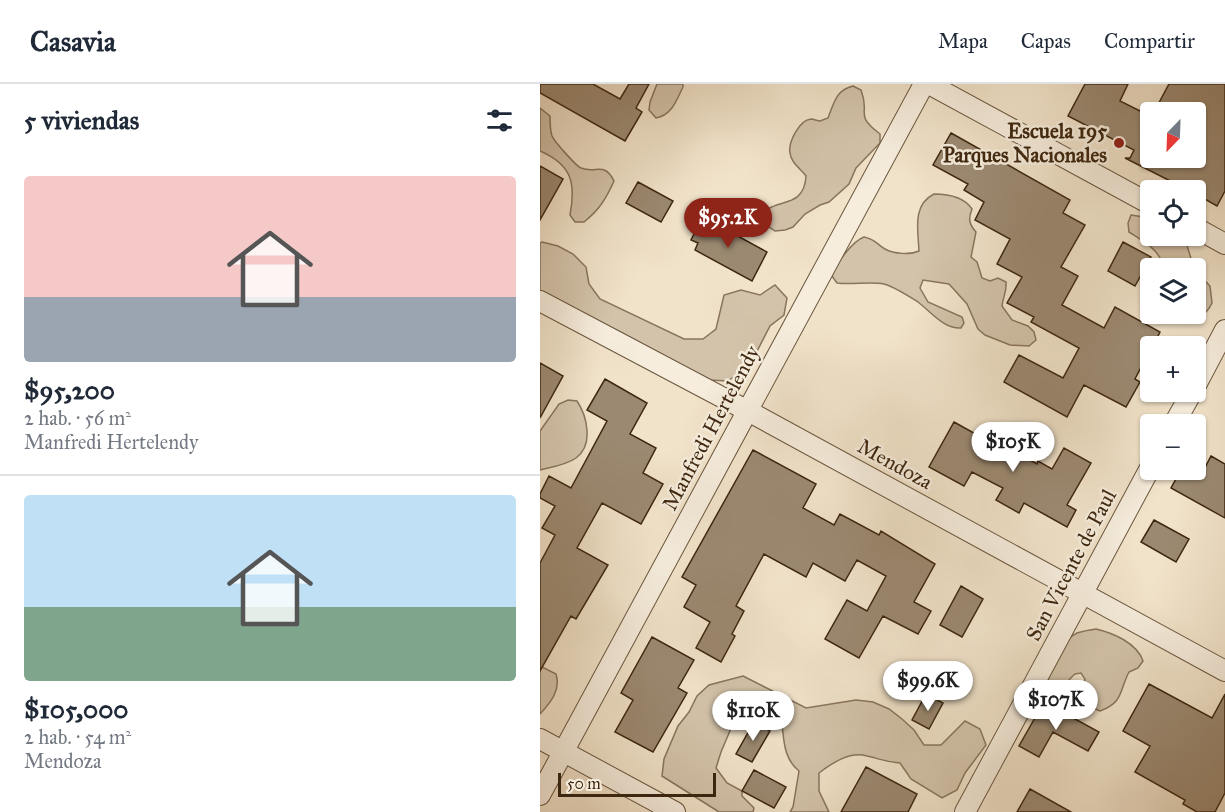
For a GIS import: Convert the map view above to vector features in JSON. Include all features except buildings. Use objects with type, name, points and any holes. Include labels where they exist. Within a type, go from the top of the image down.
[{"type":"street","name":"Manfredi Hertelendy","points":[[540,795],[924,84]]},
{"type":"street","points":[[929,84],[1140,199]]},
{"type":"street","points":[[1206,234],[1225,244]]},
{"type":"street","name":"Mendoza","points":[[540,301],[748,411],[1225,671]]},
{"type":"street","points":[[1206,366],[1225,330]]},
{"type":"street","name":"San Vicente de Paul","points":[[965,812],[1144,480]]},
{"type":"street","points":[[540,739],[675,812]]},
{"type":"shaded area","points":[[657,84],[683,84],[683,87],[670,111],[656,118],[649,110]]},
{"type":"shaded area","points":[[853,86],[861,90],[865,117],[867,122],[880,134],[880,143],[856,168],[849,184],[829,202],[805,214],[793,227],[775,231],[760,221],[764,213],[770,208],[792,200],[804,188],[806,176],[794,163],[790,153],[795,133],[807,120],[820,121],[828,118],[839,94]]},
{"type":"shaded area","points":[[540,108],[550,116],[552,136],[575,163],[581,168],[607,171],[614,181],[602,204],[584,222],[575,222],[570,215],[572,184],[565,169],[551,156],[540,151]]},
{"type":"shaded area","points":[[934,194],[956,197],[972,209],[970,221],[976,232],[971,257],[977,262],[982,278],[990,281],[998,278],[1006,282],[1002,306],[1012,320],[1028,326],[1034,332],[1036,340],[1029,346],[1010,345],[985,335],[978,329],[967,304],[949,284],[923,280],[920,288],[928,302],[962,317],[964,323],[961,328],[943,323],[918,302],[888,285],[837,283],[832,276],[845,254],[864,237],[872,239],[893,252],[919,251],[919,211],[927,199]]},
{"type":"shaded area","points":[[1131,215],[1140,216],[1140,239],[1129,232],[1128,223]]},
{"type":"shaded area","points":[[540,243],[558,246],[573,254],[586,267],[589,284],[600,299],[684,339],[703,339],[716,329],[724,295],[741,290],[760,295],[775,285],[787,298],[784,315],[770,326],[754,357],[742,371],[728,381],[709,380],[540,291]]},
{"type":"shaded area","points":[[1149,246],[1187,246],[1191,258],[1160,258]]},
{"type":"shaded area","points":[[1206,282],[1210,286],[1212,303],[1206,312]]},
{"type":"shaded area","points":[[568,400],[577,401],[584,414],[587,430],[585,446],[576,458],[559,466],[540,470],[540,431],[559,404]]},
{"type":"shaded area","points":[[1096,629],[1117,636],[1130,644],[1143,661],[1138,668],[1129,672],[1117,700],[1108,708],[1100,711],[1083,704],[1079,696],[1085,679],[1081,673],[1075,674],[1058,693],[1044,702],[1039,698],[1042,682],[1063,644],[1077,633]]},
{"type":"shaded area","points":[[540,666],[556,674],[557,685],[554,696],[540,714]]},
{"type":"shaded area","points":[[743,676],[806,708],[856,700],[873,702],[889,709],[902,719],[914,730],[924,745],[941,745],[965,721],[980,729],[986,745],[965,773],[957,790],[942,798],[911,779],[900,763],[854,755],[835,762],[819,773],[819,791],[829,812],[790,812],[793,807],[799,771],[788,756],[782,724],[750,710],[735,719],[716,768],[727,783],[742,791],[742,796],[754,808],[753,812],[719,812],[662,776],[664,759],[678,726],[689,712],[697,696],[709,685]]},
{"type":"place","name":"Escuela 195 Parques Nacionales","points":[[1119,143]]}]
